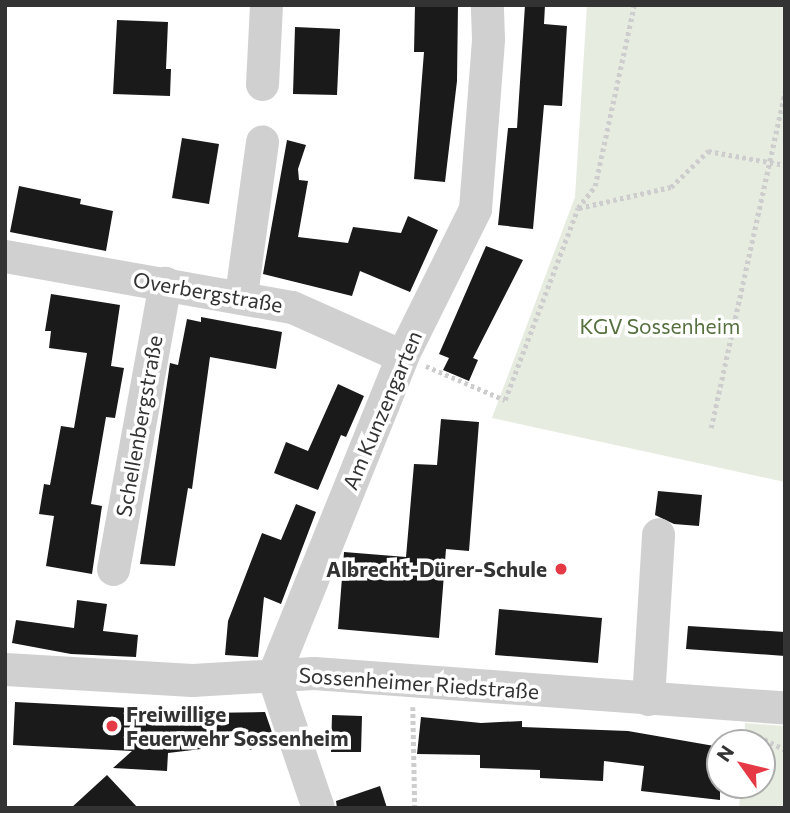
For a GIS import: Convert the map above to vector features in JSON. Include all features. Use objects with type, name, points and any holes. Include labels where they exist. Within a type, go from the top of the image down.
[{"type":"street","points":[[262,83],[266,5]]},
{"type":"street","name":"Am Kunzengarten","points":[[273,676],[402,356],[475,209],[488,39],[487,5]]},
{"type":"street","points":[[241,295],[262,141]]},
{"type":"street","name":"Overbergstraße","points":[[5,256],[241,295],[292,307],[402,356]]},
{"type":"street","name":"Schellenbergstraße","points":[[113,569],[165,284]]},
{"type":"street","points":[[648,699],[658,534]]},
{"type":"street","name":"Sossenheimer Riedstraße","points":[[5,670],[192,680],[314,673],[785,708]]},
{"type":"street","points":[[273,676],[318,808]]},
{"type":"path","points":[[402,356],[505,400],[578,208],[595,186],[635,5]]},
{"type":"path","points":[[711,429],[785,91]]},
{"type":"path","points":[[578,208],[671,187],[708,151],[785,165]]},
{"type":"path","points":[[413,680],[415,808]]},
{"type":"green space","name":"KGV Sossenheim","points":[[587,5],[785,5],[785,482],[492,418],[575,197]]},
{"type":"green space","points":[[745,723],[785,726],[785,808],[739,808],[740,799],[776,799],[776,729],[745,729]]},
{"type":"building","points":[[415,5],[458,5],[457,81],[445,182],[414,179],[424,52],[414,52]]},
{"type":"building","points":[[525,5],[545,5],[544,24],[567,26],[562,106],[544,105],[533,229],[498,225],[508,128],[517,128]]},
{"type":"building","points":[[117,20],[168,22],[166,69],[171,69],[170,96],[113,94]]},
{"type":"building","points":[[295,27],[340,29],[337,95],[293,94]]},
{"type":"building","points":[[182,138],[219,144],[209,204],[172,198]]},
{"type":"building","points":[[287,140],[306,145],[298,169],[299,180],[308,181],[298,237],[348,243],[353,227],[401,233],[408,216],[438,230],[410,292],[360,271],[352,296],[263,274]]},
{"type":"building","points":[[19,186],[81,199],[80,204],[113,211],[106,251],[10,232]]},
{"type":"building","points":[[486,246],[523,260],[473,358],[478,360],[469,381],[443,370],[449,358],[439,354]]},
{"type":"building","points":[[51,294],[120,305],[111,366],[124,368],[115,418],[106,417],[91,504],[102,506],[92,574],[46,566],[54,516],[39,514],[44,484],[50,485],[61,426],[74,428],[87,353],[49,348],[51,331],[45,331]]},
{"type":"building","points":[[201,317],[282,332],[276,369],[210,357],[192,489],[188,488],[175,566],[140,564],[170,363],[178,365],[187,319],[201,322]]},
{"type":"building","points":[[338,384],[364,396],[346,437],[341,435],[318,490],[274,473],[286,442],[308,451]]},
{"type":"building","points":[[441,419],[479,422],[469,551],[446,549],[439,638],[338,629],[344,552],[406,557],[414,464],[437,465]]},
{"type":"building","points":[[658,491],[702,495],[699,526],[674,524],[655,515]]},
{"type":"building","points":[[296,504],[316,512],[281,604],[264,597],[258,657],[225,655],[228,621],[262,533],[281,540]]},
{"type":"building","points":[[77,600],[107,604],[103,631],[138,635],[136,657],[71,654],[12,643],[16,620],[74,628]]},
{"type":"building","points":[[499,609],[602,618],[598,663],[495,655]]},
{"type":"building","points":[[688,626],[785,632],[785,656],[686,649]]},
{"type":"building","points":[[15,702],[131,708],[131,714],[265,712],[275,741],[250,750],[244,735],[201,733],[201,749],[168,753],[167,771],[113,768],[132,751],[13,745]]},
{"type":"building","points":[[332,715],[362,716],[361,752],[331,752]]},
{"type":"building","points":[[421,717],[481,723],[522,721],[522,727],[628,731],[706,745],[706,798],[641,791],[644,766],[604,761],[603,781],[540,778],[540,770],[480,768],[480,755],[417,754]]},
{"type":"building","points":[[107,775],[138,808],[71,808]]},
{"type":"building","points":[[380,786],[387,808],[337,808],[336,801]]},
{"type":"place","name":"Albrecht-Dürer-Schule","points":[[561,569]]},
{"type":"place","name":"Freiwillige Feuerwehr Sossenheim","points":[[112,726]]}]
